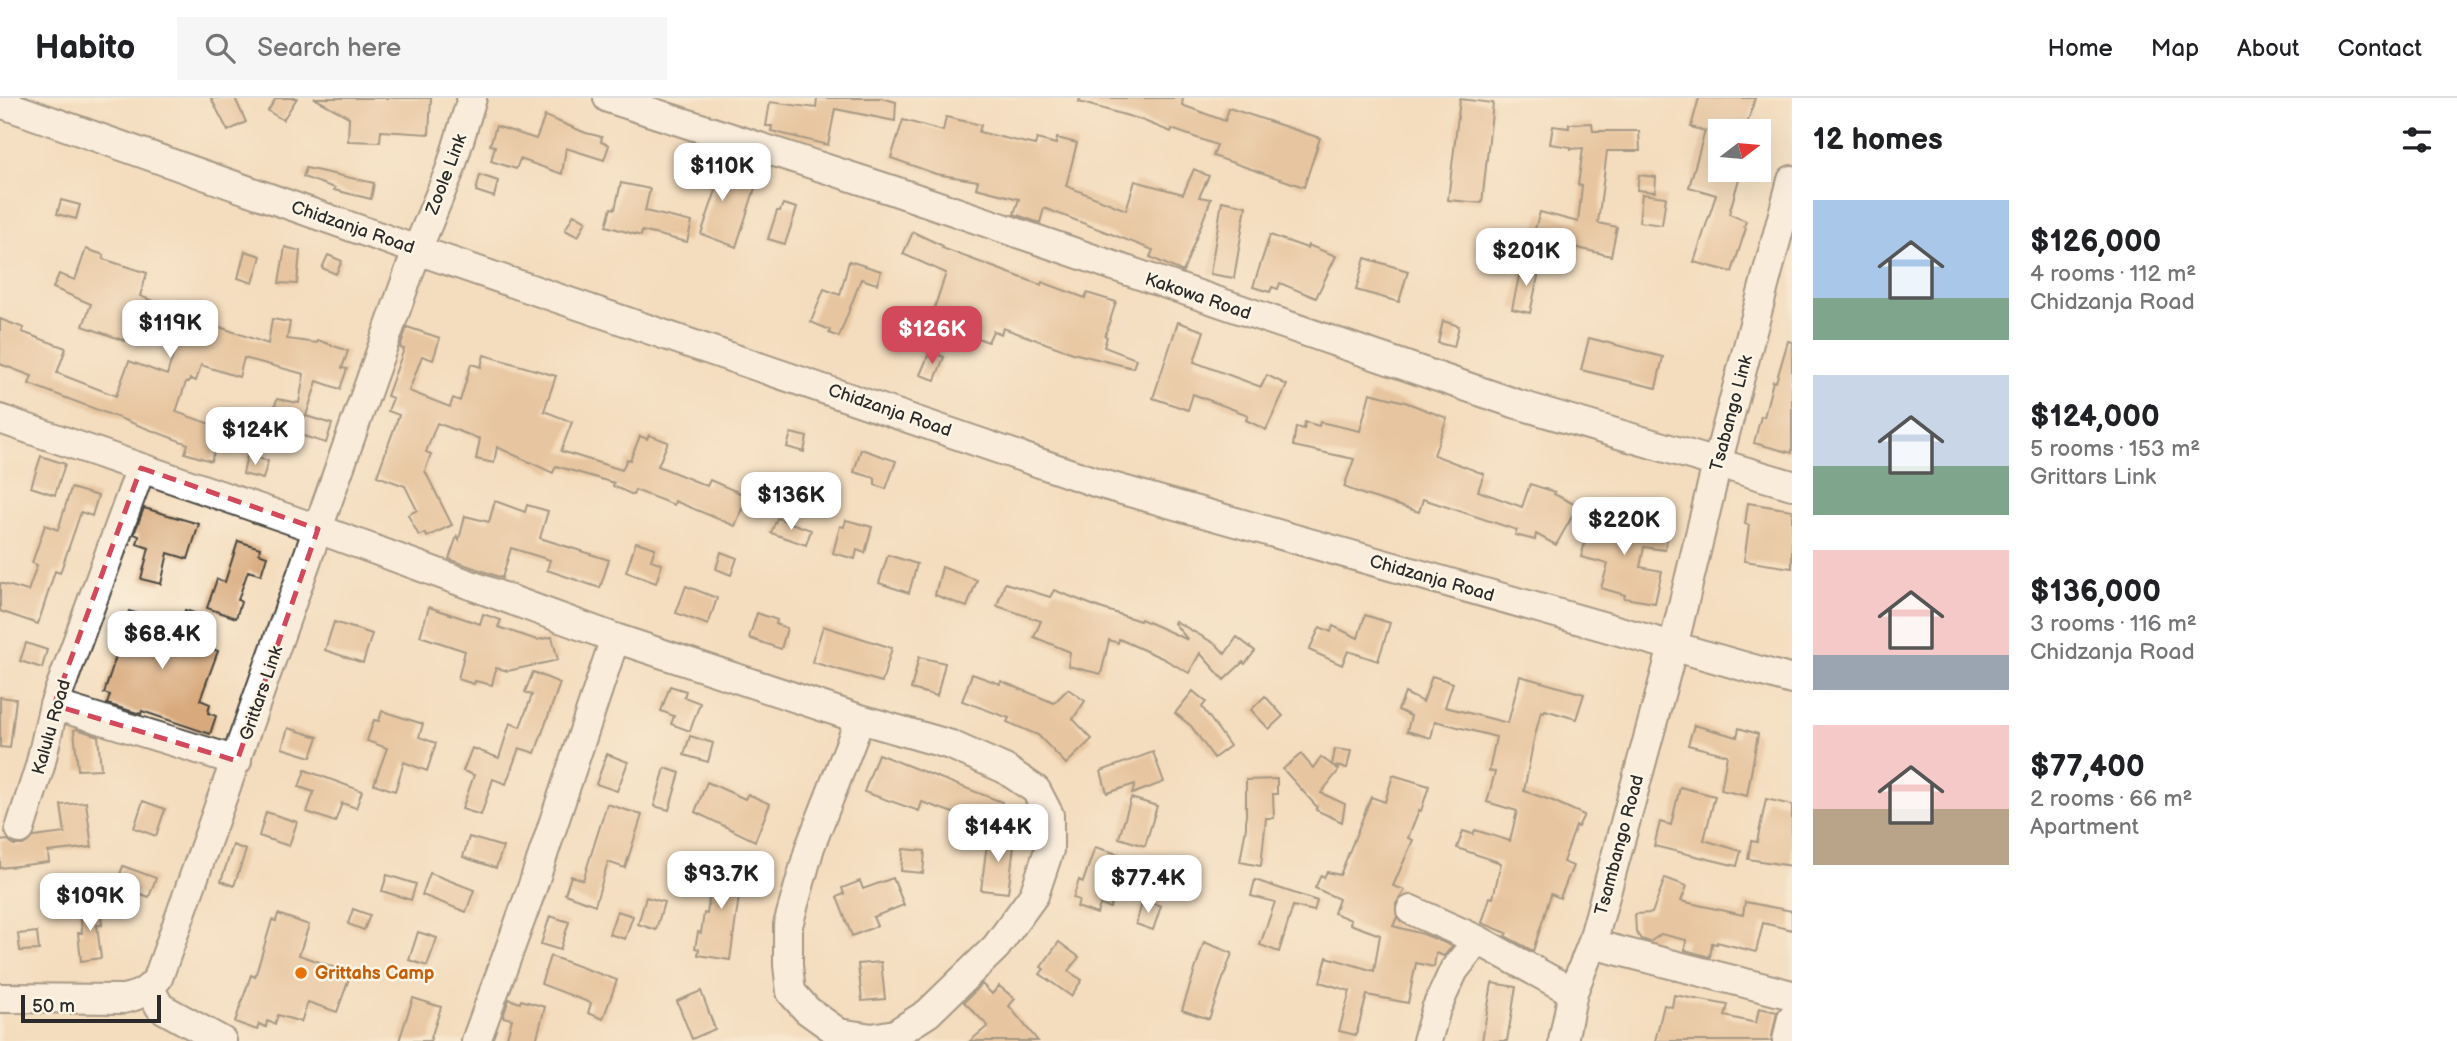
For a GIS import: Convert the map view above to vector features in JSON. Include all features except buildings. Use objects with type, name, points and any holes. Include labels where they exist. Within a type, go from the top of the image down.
[{"type":"street","name":"Zoole Link","points":[[416,250],[450,170],[472,98]]},
{"type":"street","name":"Kakowa Road","points":[[608,98],[892,190],[1517,404],[1792,485]]},
{"type":"street","name":"Chidzanja Road","points":[[0,103],[416,250],[1098,483],[1792,680]]},
{"type":"street","name":"Tsabango Link","points":[[1673,647],[1717,464],[1792,180]]},
{"type":"street","name":"Grittars Link","points":[[150,989],[165,965],[416,250]]},
{"type":"street","points":[[0,419],[318,529],[615,638],[860,719],[951,745],[1005,769],[1036,790],[1049,815],[1049,850],[1034,895],[996,947],[928,1013],[895,1034],[872,1038],[839,1033],[807,1010],[791,992],[788,965],[788,925],[810,846],[860,719]]},
{"type":"street","name":"Kalulu Road","points":[[20,829],[40,765],[54,705],[141,468]]},
{"type":"street","points":[[476,1041],[531,891],[615,638]]},
{"type":"street","name":"Tsambango Road","points":[[1563,1041],[1573,992],[1592,944],[1673,647]]},
{"type":"street","points":[[54,705],[237,761]]},
{"type":"street","points":[[1411,910],[1478,940],[1573,992]]},
{"type":"street","points":[[1427,1041],[1436,1009],[1454,970],[1478,940]]},
{"type":"street","points":[[1592,944],[1792,995]]},
{"type":"street","points":[[0,998],[123,999],[139,996],[150,989],[160,1007],[222,1041]]},
{"type":"street","points":[[1787,1041],[1792,1018]]},
{"type":"highlighted area","points":[[141,468],[318,529],[237,761],[54,705]]},
{"type":"place","name":"Grittahs Camp","points":[[301,973]]}]
